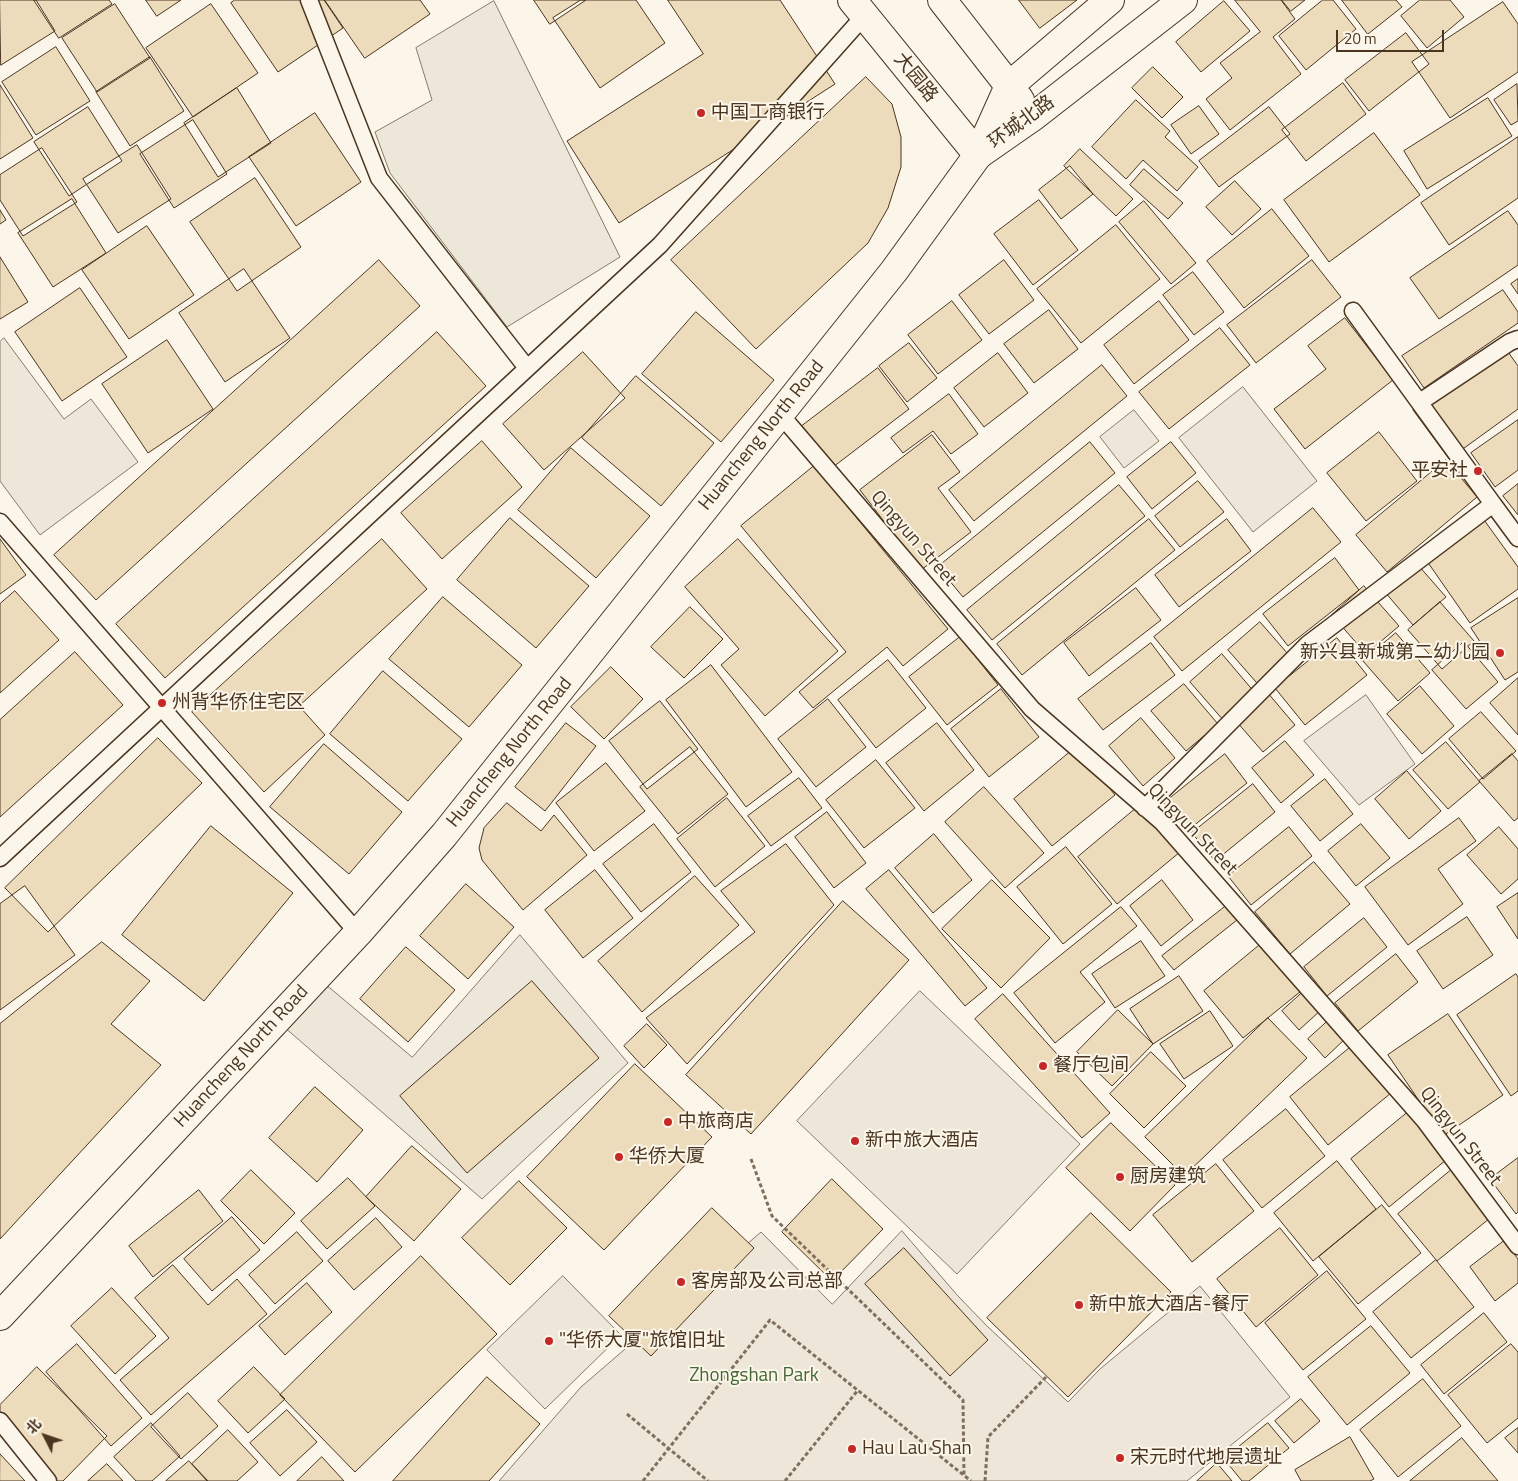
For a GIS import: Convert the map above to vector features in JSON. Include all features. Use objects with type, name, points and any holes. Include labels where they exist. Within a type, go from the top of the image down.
[{"type":"street","points":[[942,0],[1034,116]]},
{"type":"street","name":"环城北路","points":[[978,155],[1009,86],[1110,0]]},
{"type":"street","name":"环城北路","points":[[978,155],[1034,116],[1183,0]]},
{"type":"street","name":"大园路","points":[[858,8],[978,155]]},
{"type":"street","name":"Huancheng North Road","points":[[0,1316],[358,932],[444,835],[894,271],[978,155]]},
{"type":"lane","points":[[309,0],[380,178],[527,368]]},
{"type":"lane","points":[[0,858],[660,245],[858,8]]},
{"type":"lane","points":[[1353,311],[1518,538]]},
{"type":"lane","points":[[1420,402],[1510,342],[1518,339]]},
{"type":"lane","name":"Qingyun Street","points":[[780,414],[1032,709],[1162,822],[1425,1121],[1518,1246]]},
{"type":"lane","points":[[1145,808],[1308,644],[1493,504]]},
{"type":"lane","points":[[0,522],[358,932]]},
{"type":"lane","points":[[0,1421],[48,1481]]},
{"type":"path","points":[[751,1160],[772,1216],[963,1400],[964,1475]]},
{"type":"path","points":[[643,1481],[770,1320],[971,1481]]},
{"type":"path","points":[[985,1481],[988,1437],[1047,1376]]},
{"type":"path","points":[[784,1481],[858,1390]]},
{"type":"path","points":[[627,1414],[708,1481]]},
{"type":"green space","points":[[1243,387],[1317,481],[1253,532],[1179,438]]},
{"type":"green space","points":[[1134,410],[1159,441],[1124,468],[1100,437]]},
{"type":"green space","points":[[1366,695],[1415,764],[1359,805],[1304,741]]},
{"type":"green space","name":"Zhongshan Park","points":[[902,1231],[958,1296],[986,1325],[1068,1402],[1100,1369],[1200,1286],[1290,1397],[1187,1481],[499,1481],[581,1387],[761,1232],[832,1304]]},
{"type":"shaded area","points":[[494,1],[620,257],[507,327],[390,173],[375,132],[432,100],[416,48]]},
{"type":"shaded area","points":[[4,338],[64,419],[91,399],[138,462],[40,535],[0,481],[0,342]]},
{"type":"shaded area","points":[[520,935],[628,1063],[482,1199],[283,1026],[324,983],[412,1057]]},
{"type":"shaded area","points":[[920,991],[1080,1144],[957,1274],[797,1121]]},
{"type":"shaded area","points":[[563,1276],[621,1335],[545,1409],[487,1350]]},
{"type":"building","points":[[0,0],[36,0],[55,31],[1,65]]},
{"type":"building","points":[[34,0],[109,0],[112,4],[59,38]]},
{"type":"building","points":[[146,0],[181,0],[157,16]]},
{"type":"building","points":[[235,0],[324,0],[343,28],[278,72],[231,3]]},
{"type":"building","points":[[325,0],[420,0],[430,14],[365,58]]},
{"type":"building","points":[[534,0],[586,0],[550,24]]},
{"type":"building","points":[[581,0],[636,0],[665,43],[600,88],[553,18]]},
{"type":"building","name":"中国工商银行","points":[[668,0],[780,0],[835,84],[619,223],[567,141],[703,54]]},
{"type":"building","points":[[1019,0],[1077,0],[1040,28]]},
{"type":"building","points":[[1235,0],[1281,0],[1295,19],[1273,37],[1301,74],[1230,130],[1206,99],[1232,78],[1220,63],[1260,32]]},
{"type":"building","points":[[1282,0],[1305,0],[1291,11]]},
{"type":"building","points":[[1323,0],[1333,0],[1356,29],[1306,70],[1279,36]]},
{"type":"building","points":[[1342,0],[1396,0],[1402,7],[1368,34]]},
{"type":"building","points":[[1420,0],[1450,0],[1464,17],[1427,48],[1401,16]]},
{"type":"building","points":[[1224,1],[1250,31],[1201,72],[1176,42]]},
{"type":"building","points":[[1503,2],[1518,24],[1518,72],[1450,118],[1412,62]]},
{"type":"building","points":[[115,4],[150,58],[97,92],[62,38]]},
{"type":"building","points":[[211,4],[258,73],[193,117],[146,48]]},
{"type":"building","points":[[1406,33],[1429,64],[1369,111],[1345,80]]},
{"type":"building","points":[[56,47],[90,101],[36,135],[2,82]]},
{"type":"building","points":[[150,57],[184,111],[130,146],[96,92]]},
{"type":"building","points":[[1153,67],[1183,97],[1162,118],[1132,88]]},
{"type":"building","points":[[866,77],[892,104],[901,137],[901,167],[888,208],[868,243],[756,349],[671,260]]},
{"type":"building","points":[[1343,83],[1366,114],[1306,161],[1282,130]]},
{"type":"building","points":[[1517,84],[1518,121],[1511,125],[1494,100]]},
{"type":"building","points":[[0,85],[33,138],[0,159]]},
{"type":"building","points":[[237,88],[271,143],[218,177],[184,123]]},
{"type":"building","points":[[1488,98],[1512,136],[1427,189],[1404,151]]},
{"type":"building","points":[[1136,100],[1170,131],[1165,137],[1198,167],[1177,191],[1143,160],[1126,179],[1092,147]]},
{"type":"building","points":[[1199,106],[1219,134],[1191,154],[1171,125]]},
{"type":"building","points":[[88,107],[122,161],[69,196],[34,142]]},
{"type":"building","points":[[1269,107],[1290,134],[1219,187],[1199,161]]},
{"type":"building","points":[[315,113],[361,182],[296,226],[249,157]]},
{"type":"building","points":[[193,120],[227,174],[174,208],[140,154]]},
{"type":"building","points":[[1374,133],[1420,195],[1329,262],[1284,200]]},
{"type":"building","points":[[1518,137],[1518,198],[1449,245],[1421,203]]},
{"type":"building","points":[[137,145],[171,199],[118,233],[83,179]]},
{"type":"building","points":[[42,148],[77,202],[23,236],[0,200],[0,175]]},
{"type":"building","points":[[1080,149],[1133,199],[1116,216],[1064,166]]},
{"type":"building","points":[[1070,166],[1093,194],[1061,219],[1039,190]]},
{"type":"building","points":[[1144,169],[1183,203],[1168,219],[1130,185]]},
{"type":"building","points":[[255,178],[301,247],[237,291],[190,222]]},
{"type":"building","points":[[1235,181],[1261,209],[1232,235],[1206,207]]},
{"type":"building","points":[[72,199],[106,253],[53,287],[18,233]]},
{"type":"building","points":[[1039,200],[1078,250],[1033,285],[994,234]]},
{"type":"building","points":[[1144,201],[1196,263],[1171,284],[1119,222]]},
{"type":"building","points":[[1272,209],[1309,256],[1244,308],[1207,261]]},
{"type":"building","points":[[0,210],[6,220],[0,224]]},
{"type":"building","points":[[1508,211],[1518,225],[1518,265],[1439,319],[1410,278]]},
{"type":"building","points":[[1116,225],[1160,279],[1081,343],[1037,289]]},
{"type":"building","points":[[147,226],[194,295],[129,339],[82,270]]},
{"type":"building","points":[[0,257],[28,302],[0,319]]},
{"type":"building","points":[[379,260],[420,306],[96,600],[54,555]]},
{"type":"building","points":[[1004,260],[1034,300],[989,334],[959,295]]},
{"type":"building","points":[[1312,260],[1341,297],[1256,363],[1227,325]]},
{"type":"building","points":[[244,269],[290,338],[225,382],[179,313]]},
{"type":"building","points":[[1193,272],[1224,312],[1194,335],[1163,295]]},
{"type":"building","points":[[1518,279],[1518,294],[1511,284]]},
{"type":"building","points":[[80,288],[127,357],[62,401],[15,332]]},
{"type":"building","points":[[1503,290],[1518,312],[1518,323],[1424,388],[1402,356]]},
{"type":"building","points":[[952,301],[982,340],[938,374],[908,335]]},
{"type":"building","points":[[1159,301],[1189,340],[1134,384],[1104,345]]},
{"type":"building","points":[[1049,310],[1078,349],[1034,383],[1004,344]]},
{"type":"building","points":[[696,312],[774,380],[721,442],[642,374]]},
{"type":"building","points":[[1345,318],[1393,380],[1305,449],[1274,409],[1326,369],[1308,346]]},
{"type":"building","points":[[1220,328],[1250,365],[1169,429],[1139,392]]},
{"type":"building","points":[[437,332],[486,386],[165,678],[116,624]]},
{"type":"building","points":[[167,340],[213,409],[148,453],[102,384]]},
{"type":"building","points":[[909,343],[937,378],[907,402],[879,366]]},
{"type":"building","points":[[1503,345],[1518,366],[1518,409],[1449,459],[1413,410]]},
{"type":"building","points":[[583,352],[625,398],[544,470],[503,424]]},
{"type":"building","points":[[998,353],[1028,393],[984,427],[954,388]]},
{"type":"building","points":[[1102,365],[1127,396],[974,521],[949,490]]},
{"type":"building","points":[[878,368],[909,409],[833,467],[802,426]]},
{"type":"building","points":[[636,376],[714,443],[661,506],[582,438]]},
{"type":"building","points":[[949,394],[978,434],[951,454],[933,431],[903,453],[891,438]]},
{"type":"building","points":[[1518,420],[1518,470],[1495,487],[1471,453]]},
{"type":"building","points":[[1379,432],[1417,481],[1366,521],[1327,473]]},
{"type":"building","points":[[932,435],[960,472],[938,488],[971,532],[921,570],[860,490]]},
{"type":"building","points":[[482,441],[522,487],[442,559],[401,513]]},
{"type":"building","points":[[1090,442],[1115,473],[963,597],[938,567]]},
{"type":"building","points":[[1171,442],[1196,473],[1152,509],[1127,477]]},
{"type":"building","points":[[571,448],[650,516],[596,578],[518,510]]},
{"type":"building","points":[[1446,460],[1477,497],[1387,572],[1356,535]]},
{"type":"building","points":[[814,466],[948,629],[903,666],[887,647],[813,708],[799,692],[846,652],[741,526]]},
{"type":"building","points":[[1198,481],[1224,512],[1180,547],[1155,516]]},
{"type":"building","points":[[1518,484],[1518,515],[1503,496]]},
{"type":"building","points":[[1119,485],[1145,516],[992,640],[967,610]]},
{"type":"building","points":[[1313,508],[1341,542],[1182,671],[1154,637]]},
{"type":"building","points":[[1479,513],[1518,567],[1518,589],[1470,623],[1422,554]]},
{"type":"building","points":[[510,518],[589,586],[536,648],[457,580]]},
{"type":"building","points":[[1149,519],[1175,550],[1022,675],[997,644]]},
{"type":"building","points":[[1227,519],[1251,551],[1179,607],[1155,575]]},
{"type":"building","points":[[0,539],[26,575],[0,594]]},
{"type":"building","points":[[382,539],[427,589],[299,706],[325,735],[264,792],[192,712]]},
{"type":"building","points":[[738,539],[838,651],[765,716],[721,665],[739,649],[685,587]]},
{"type":"building","points":[[1411,557],[1446,597],[1413,625],[1379,585]]},
{"type":"building","points":[[1335,558],[1359,590],[1288,646],[1263,614]]},
{"type":"building","points":[[1364,586],[1399,626],[1366,654],[1332,615]]},
{"type":"building","points":[[1136,588],[1161,620],[1089,676],[1064,643]]},
{"type":"building","points":[[15,591],[59,640],[0,693],[0,604]]},
{"type":"building","points":[[443,597],[522,665],[469,727],[389,659]]},
{"type":"building","name":"新兴县新城第二幼儿园","points":[[1518,598],[1518,672],[1505,680],[1471,628]]},
{"type":"building","points":[[1440,602],[1474,641],[1442,669],[1408,630]]},
{"type":"building","points":[[690,607],[723,639],[684,678],[651,647]]},
{"type":"building","points":[[1260,622],[1295,662],[1263,690],[1228,650]]},
{"type":"building","points":[[1396,633],[1430,673],[1398,701],[1363,661]]},
{"type":"building","points":[[960,637],[998,685],[947,725],[909,677]]},
{"type":"building","points":[[1337,638],[1367,675],[1305,725],[1275,688]]},
{"type":"building","points":[[1464,642],[1498,682],[1466,709],[1432,670]]},
{"type":"building","points":[[1151,643],[1175,675],[1103,730],[1078,699]]},
{"type":"building","points":[[75,652],[123,705],[0,817],[0,720]]},
{"type":"building","points":[[1222,654],[1256,694],[1224,721],[1190,682]]},
{"type":"building","points":[[888,660],[926,708],[876,748],[838,700]]},
{"type":"building","points":[[711,665],[792,772],[746,807],[666,700]]},
{"type":"building","points":[[611,667],[643,699],[604,739],[571,707]]},
{"type":"building","points":[[383,671],[462,739],[408,801],[330,734]]},
{"type":"building","points":[[1518,678],[1518,735],[1490,703]]},
{"type":"building","points":[[1184,684],[1218,724],[1186,751],[1151,711]]},
{"type":"building","points":[[1261,685],[1295,725],[1263,752],[1229,713]]},
{"type":"building","points":[[1420,686],[1454,726],[1422,754],[1387,714]]},
{"type":"building","points":[[1001,689],[1039,737],[989,777],[951,729]]},
{"type":"building","points":[[828,699],[866,747],[816,787],[778,739]]},
{"type":"building","points":[[660,701],[698,749],[647,789],[609,741]]},
{"type":"building","points":[[1481,712],[1516,751],[1483,779],[1449,739]]},
{"type":"building","points":[[1141,718],[1175,758],[1143,786],[1109,746]]},
{"type":"building","points":[[566,723],[596,746],[545,811],[515,787]]},
{"type":"building","points":[[937,723],[974,770],[924,811],[886,763]]},
{"type":"building","points":[[158,738],[202,783],[48,932],[5,888]]},
{"type":"building","points":[[1285,741],[1314,775],[1281,803],[1252,768]]},
{"type":"building","points":[[1446,742],[1480,782],[1448,809],[1413,770]]},
{"type":"building","points":[[324,744],[402,812],[349,874],[270,807]]},
{"type":"building","points":[[690,747],[728,794],[678,834],[640,787]]},
{"type":"building","points":[[1076,747],[1115,795],[1052,846],[1014,799]]},
{"type":"building","points":[[1225,754],[1247,783],[1187,831],[1164,803]]},
{"type":"building","points":[[1512,754],[1518,761],[1518,818],[1514,821],[1479,781]]},
{"type":"building","points":[[876,760],[915,808],[864,848],[826,800]]},
{"type":"building","points":[[606,763],[645,811],[594,851],[556,803]]},
{"type":"building","points":[[1407,771],[1441,811],[1409,839],[1375,799]]},
{"type":"building","points":[[799,778],[822,808],[771,846],[748,816]]},
{"type":"building","points":[[1325,779],[1353,814],[1320,841],[1291,806]]},
{"type":"building","points":[[1253,784],[1275,812],[1215,861],[1192,833]]},
{"type":"building","points":[[984,787],[1044,853],[1005,888],[945,822]]},
{"type":"building","points":[[727,798],[765,846],[715,887],[677,839]]},
{"type":"building","points":[[507,803],[541,831],[554,815],[587,855],[523,910],[482,860],[479,848],[484,828]]},
{"type":"building","points":[[1140,805],[1180,852],[1117,904],[1078,857]]},
{"type":"building","points":[[827,812],[866,863],[834,888],[795,837]]},
{"type":"building","points":[[1459,818],[1476,841],[1438,869],[1463,904],[1408,945],[1365,887]]},
{"type":"building","points":[[654,824],[691,872],[641,912],[603,864]]},
{"type":"building","points":[[1361,824],[1390,858],[1356,886],[1328,851]]},
{"type":"building","points":[[211,826],[293,893],[204,1001],[122,935]]},
{"type":"building","points":[[1289,827],[1312,856],[1251,905],[1228,876]]},
{"type":"building","points":[[1499,827],[1518,849],[1518,879],[1501,894],[1467,855]]},
{"type":"building","points":[[934,834],[972,880],[933,913],[895,868]]},
{"type":"building","points":[[786,844],[834,905],[687,1064],[646,1018],[755,932],[721,891]]},
{"type":"building","points":[[1066,847],[1112,904],[1063,944],[1017,887]]},
{"type":"building","points":[[1314,862],[1350,904],[1290,954],[1255,912]]},
{"type":"building","points":[[595,870],[633,918],[583,958],[545,910]]},
{"type":"building","points":[[889,870],[987,988],[965,1006],[866,889]]},
{"type":"building","points":[[695,876],[739,925],[642,1012],[598,961]]},
{"type":"building","points":[[992,880],[1050,938],[1001,988],[942,929]]},
{"type":"building","points":[[1162,880],[1193,920],[1161,946],[1130,906]]},
{"type":"building","points":[[466,884],[514,927],[468,979],[420,936]]},
{"type":"building","points":[[25,886],[75,955],[0,1010],[0,904]]},
{"type":"building","points":[[1518,893],[1518,939],[1497,907]]},
{"type":"building","points":[[843,901],[909,960],[751,1134],[686,1075]]},
{"type":"building","points":[[1226,906],[1237,920],[1174,970],[1162,956]]},
{"type":"building","points":[[1121,907],[1137,926],[1080,972],[1105,1002],[1055,1043],[1014,993]]},
{"type":"building","points":[[1467,917],[1493,955],[1443,989],[1417,951]]},
{"type":"building","points":[[1364,918],[1387,947],[1327,996],[1304,967]]},
{"type":"building","points":[[1267,939],[1306,987],[1243,1038],[1204,991]]},
{"type":"building","points":[[1141,941],[1165,976],[1115,1008],[1092,974]]},
{"type":"building","points":[[102,942],[150,981],[111,1024],[161,1065],[0,1239],[0,1024]]},
{"type":"building","points":[[406,947],[455,990],[408,1042],[360,999]]},
{"type":"building","points":[[1396,954],[1418,982],[1358,1031],[1335,1003]]},
{"type":"building","points":[[1516,974],[1518,977],[1518,1091],[1511,1096],[1457,1015]]},
{"type":"building","points":[[1179,976],[1203,1011],[1153,1044],[1130,1009]]},
{"type":"building","points":[[532,981],[599,1058],[467,1173],[400,1096]]},
{"type":"building","points":[[1304,991],[1321,1010],[1299,1030],[1282,1011]]},
{"type":"building","name":"餐厅包间","points":[[1003,994],[1110,1113],[1082,1138],[975,1019]]},
{"type":"building","points":[[1118,1010],[1153,1044],[1112,1086],[1077,1052]]},
{"type":"building","points":[[1210,1011],[1233,1046],[1184,1079],[1160,1044]]},
{"type":"building","points":[[1448,1014],[1503,1095],[1443,1136],[1388,1055]]},
{"type":"building","points":[[1268,1018],[1307,1058],[1184,1176],[1145,1137]]},
{"type":"building","points":[[1329,1020],[1346,1038],[1325,1058],[1308,1039]]},
{"type":"building","points":[[647,1024],[667,1045],[644,1068],[624,1046]]},
{"type":"building","points":[[1352,1046],[1391,1093],[1328,1145],[1290,1097]]},
{"type":"building","points":[[1151,1052],[1186,1086],[1144,1128],[1110,1094]]},
{"type":"building","name":"华侨大厦","points":[[635,1064],[712,1137],[604,1250],[527,1177]]},
{"type":"building","points":[[315,1087],[363,1130],[317,1182],[269,1138]]},
{"type":"building","points":[[1413,1108],[1452,1155],[1389,1207],[1351,1159]]},
{"type":"building","points":[[1286,1109],[1325,1156],[1262,1208],[1223,1160]]},
{"type":"building","name":"厨房建筑","points":[[1111,1123],[1175,1185],[1130,1231],[1066,1168]]},
{"type":"building","points":[[412,1146],[461,1189],[414,1241],[366,1197]]},
{"type":"building","points":[[1518,1158],[1518,1212],[1516,1214],[1490,1179]]},
{"type":"building","points":[[1337,1161],[1376,1209],[1313,1261],[1274,1213]]},
{"type":"building","points":[[1461,1162],[1500,1210],[1437,1261],[1398,1214]]},
{"type":"building","points":[[1216,1164],[1254,1211],[1192,1262],[1153,1215]]},
{"type":"building","points":[[251,1170],[295,1213],[264,1244],[221,1201]]},
{"type":"building","points":[[348,1178],[375,1206],[327,1249],[301,1221]]},
{"type":"building","points":[[832,1179],[883,1229],[832,1281],[782,1232]]},
{"type":"building","points":[[519,1181],[567,1228],[510,1285],[462,1238]]},
{"type":"building","points":[[199,1190],[223,1221],[153,1277],[129,1246]]},
{"type":"building","points":[[1382,1205],[1421,1253],[1358,1304],[1319,1257]]},
{"type":"building","name":"客房部及公司总部","points":[[712,1208],[754,1248],[651,1356],[609,1316]]},
{"type":"building","name":"新中旅大酒店-餐厅","points":[[1091,1213],[1171,1292],[1068,1397],[987,1318]]},
{"type":"building","points":[[232,1217],[260,1250],[212,1291],[184,1259]]},
{"type":"building","points":[[376,1218],[402,1247],[354,1290],[328,1261]]},
{"type":"building","points":[[1280,1228],[1318,1275],[1256,1327],[1217,1279]]},
{"type":"building","points":[[297,1232],[323,1261],[275,1304],[249,1275]]},
{"type":"building","points":[[1504,1241],[1518,1259],[1518,1283],[1495,1301],[1470,1267]]},
{"type":"building","points":[[904,1248],[988,1340],[950,1376],[865,1284]]},
{"type":"building","points":[[421,1256],[497,1334],[355,1472],[280,1395]]},
{"type":"building","points":[[1436,1260],[1474,1307],[1411,1358],[1373,1312]]},
{"type":"building","points":[[173,1265],[208,1305],[237,1279],[267,1314],[151,1415],[120,1380],[169,1338],[135,1298]]},
{"type":"building","points":[[1327,1271],[1366,1319],[1303,1370],[1265,1323]]},
{"type":"building","points":[[307,1283],[332,1312],[285,1355],[259,1326]]},
{"type":"building","points":[[112,1288],[156,1336],[115,1374],[71,1326]]},
{"type":"building","points":[[1484,1313],[1507,1342],[1444,1394],[1421,1365]]},
{"type":"building","points":[[1371,1326],[1410,1373],[1347,1425],[1308,1377]]},
{"type":"building","points":[[77,1344],[142,1418],[111,1446],[46,1372]]},
{"type":"building","points":[[1511,1344],[1518,1352],[1518,1418],[1487,1443],[1448,1395]]},
{"type":"building","points":[[37,1367],[107,1436],[63,1481],[56,1481],[0,1426],[0,1405]]},
{"type":"building","points":[[254,1367],[285,1399],[248,1433],[218,1401]]},
{"type":"building","points":[[487,1377],[540,1424],[489,1481],[393,1481]]},
{"type":"building","points":[[1423,1379],[1461,1426],[1398,1477],[1360,1430]]},
{"type":"building","points":[[188,1393],[218,1426],[181,1459],[151,1427]]},
{"type":"building","points":[[1301,1399],[1320,1421],[1294,1443],[1275,1421]]},
{"type":"building","points":[[287,1410],[317,1442],[280,1476],[250,1443]]},
{"type":"building","points":[[151,1423],[180,1456],[152,1481],[136,1481],[114,1457]]},
{"type":"building","points":[[1268,1423],[1289,1448],[1249,1481],[1242,1481],[1224,1459]]},
{"type":"building","points":[[1518,1428],[1518,1453],[1505,1438]]},
{"type":"building","points":[[228,1430],[258,1462],[237,1481],[208,1481],[192,1464]]},
{"type":"building","points":[[1350,1437],[1374,1479],[1370,1481],[1301,1481],[1295,1470]]},
{"type":"building","points":[[1462,1438],[1498,1481],[1410,1481]]},
{"type":"building","points":[[0,1454],[25,1481],[0,1481]]},
{"type":"building","points":[[322,1457],[344,1481],[297,1481]]},
{"type":"building","points":[[189,1461],[207,1481],[166,1481]]},
{"type":"building","points":[[1217,1463],[1232,1481],[1197,1481]]},
{"type":"building","points":[[107,1464],[123,1481],[88,1481]]},
{"type":"place","name":"中国工商银行","points":[[701,113]]},
{"type":"place","name":"平安社","points":[[1478,471]]},
{"type":"place","name":"新兴县新城第二幼儿园","points":[[1500,653]]},
{"type":"place","name":"州背华侨住宅区","points":[[162,703]]},
{"type":"place","name":"餐厅包间","points":[[1043,1066]]},
{"type":"place","name":"中旅商店","points":[[668,1122]]},
{"type":"place","name":"新中旅大酒店","points":[[855,1141]]},
{"type":"place","name":"华侨大厦","points":[[619,1157]]},
{"type":"place","name":"厨房建筑","points":[[1120,1177]]},
{"type":"place","name":"客房部及公司总部","points":[[681,1282]]},
{"type":"place","name":"新中旅大酒店-餐厅","points":[[1079,1305]]},
{"type":"place","name":"\"华侨大厦\"旅馆旧址","points":[[549,1341]]},
{"type":"place","name":"Hau Lau Shan","points":[[852,1449]]},
{"type":"place","name":"宋元时代地层遗址","points":[[1120,1458]]}]
